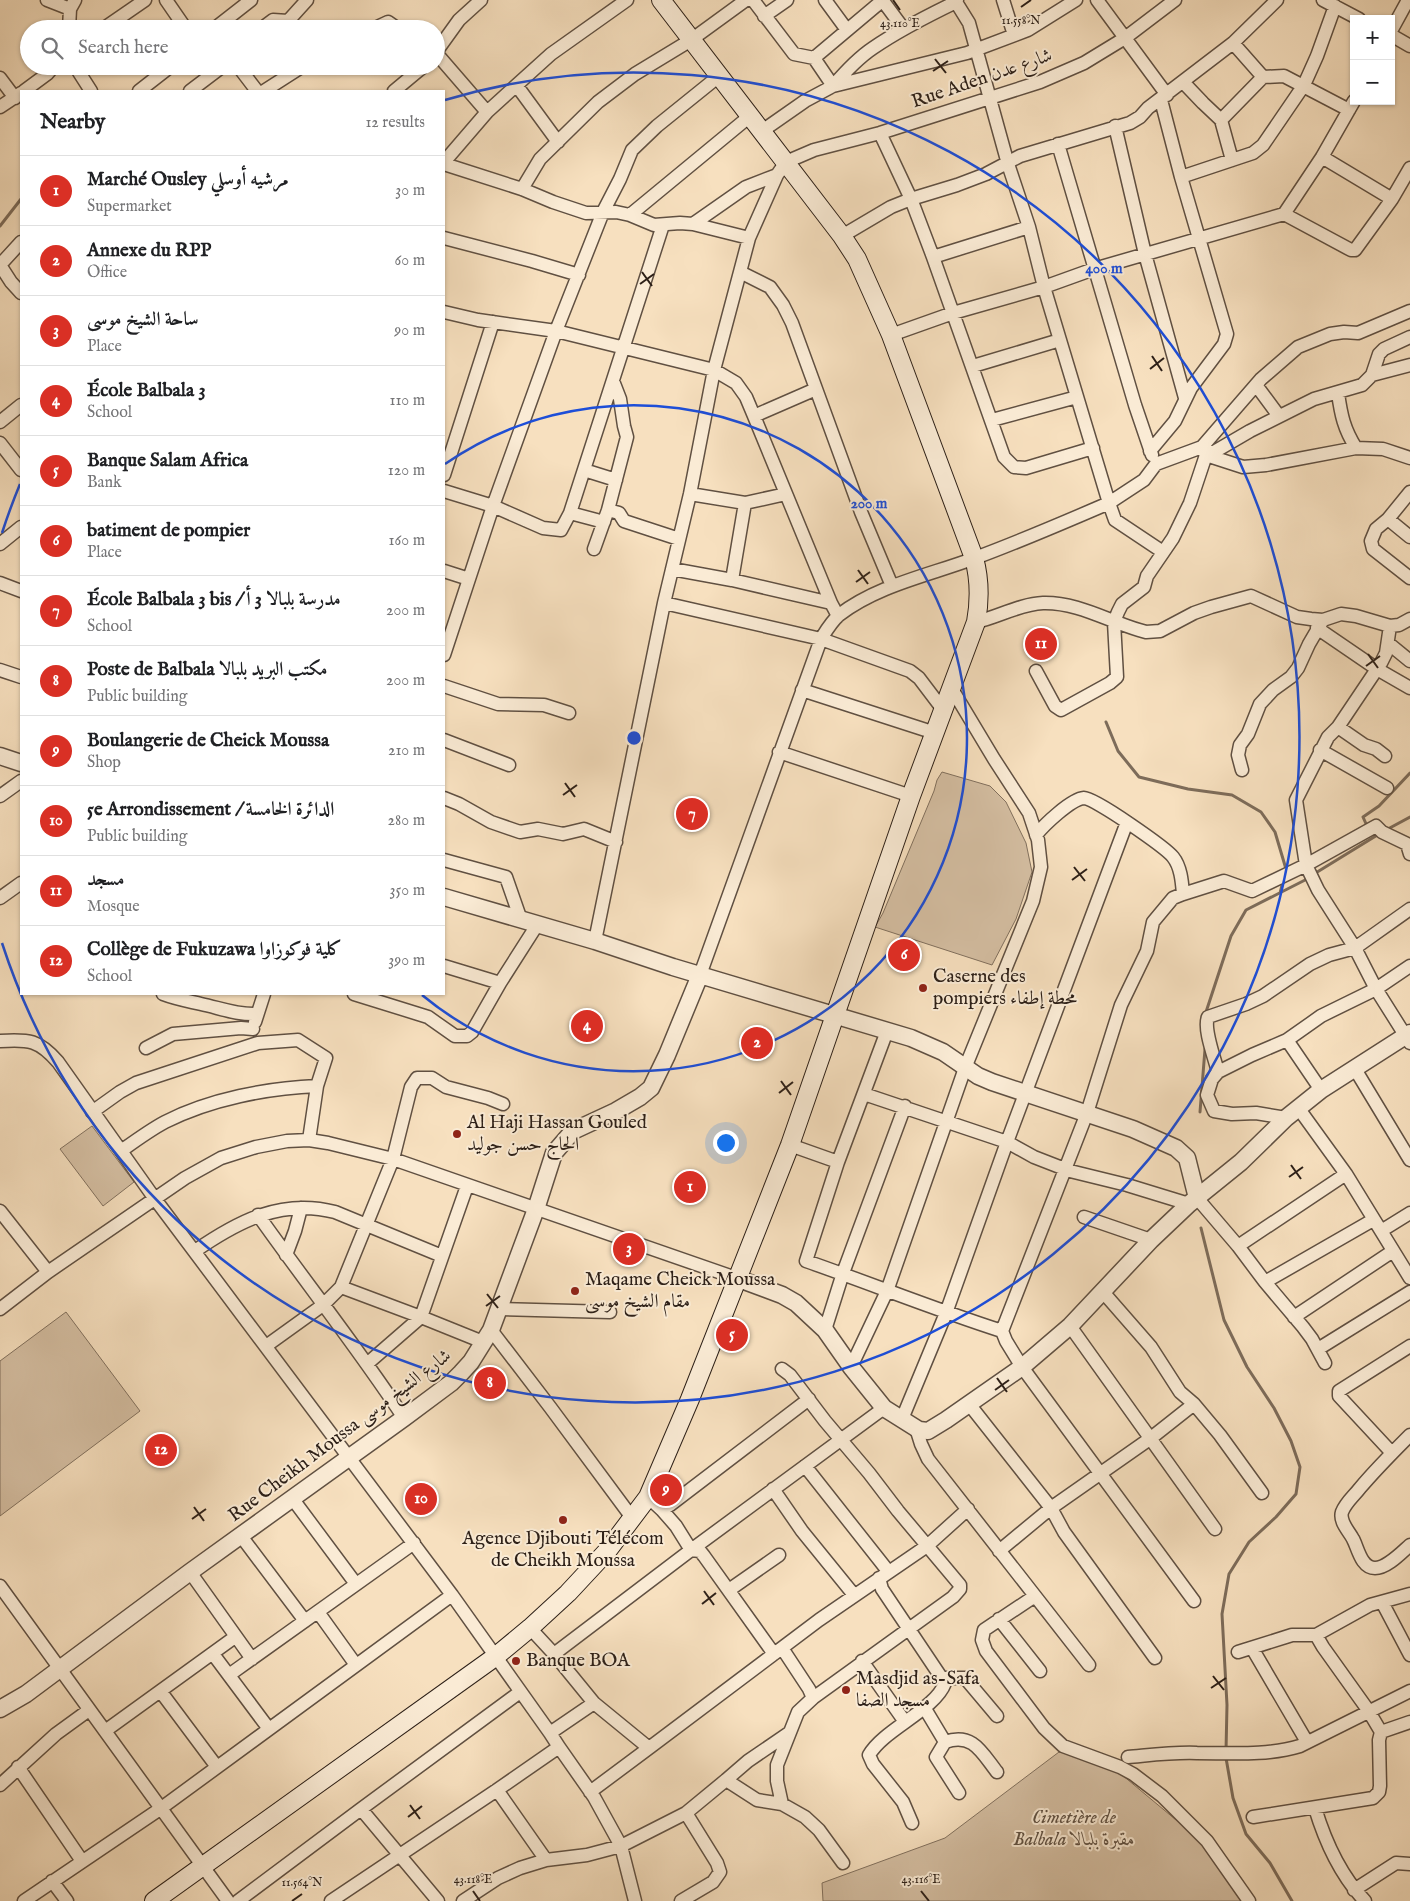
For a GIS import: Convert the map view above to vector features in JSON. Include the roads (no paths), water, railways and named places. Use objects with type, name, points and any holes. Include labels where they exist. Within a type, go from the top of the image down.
[{"type":"main road","points":[[154,1901],[494,1656],[530,1628],[575,1586],[608,1550],[633,1519],[648,1496],[690,1400],[739,1279],[790,1144],[911,796],[976,622],[980,602],[980,586],[974,558],[891,335],[857,259],[842,236],[782,168],[762,131],[661,0]]},
{"type":"street","points":[[47,0],[73,5],[70,20]]},
{"type":"street","points":[[116,20],[145,0]]},
{"type":"street","points":[[166,0],[180,20]]},
{"type":"street","points":[[225,20],[250,0]]},
{"type":"street","points":[[289,20],[307,0]]},
{"type":"street","points":[[445,41],[460,20],[481,0]]},
{"type":"street","points":[[445,162],[487,112],[552,54],[627,0]]},
{"type":"street","points":[[522,188],[540,159],[598,102],[635,74],[691,40],[746,0]]},
{"type":"street","points":[[753,0],[794,54],[814,58],[833,86]]},
{"type":"street","points":[[764,16],[787,0]]},
{"type":"street","points":[[824,0],[847,30]]},
{"type":"street","points":[[814,58],[883,0],[903,28]]},
{"type":"street","points":[[1003,0],[1014,35]]},
{"type":"street","points":[[762,131],[833,86],[905,70],[967,53],[1028,30],[1076,0]]},
{"type":"street","points":[[1098,0],[1164,97],[1180,177],[1200,238],[1227,334],[1224,344],[1185,398],[1176,421],[1150,451]]},
{"type":"street","name":"Rue Aden شارع عدن","points":[[693,224],[746,187],[824,148],[880,133],[1040,82],[1084,63],[1125,38],[1175,0]]},
{"type":"street","points":[[842,236],[891,207],[911,199],[957,186],[1008,164],[1020,156],[1130,123],[1233,43],[1276,0]]},
{"type":"street","points":[[1323,0],[1352,15]]},
{"type":"street","points":[[1395,24],[1408,0]]},
{"type":"street","points":[[833,86],[871,48],[903,28],[956,1],[969,22],[977,48],[1008,164],[1029,227],[1044,287],[1115,520],[1163,552]]},
{"type":"street","points":[[1180,177],[1253,153],[1264,145],[1304,85],[1317,56],[1335,6]]},
{"type":"street","points":[[1395,37],[1410,46]]},
{"type":"street","points":[[1233,43],[1263,77]]},
{"type":"street","points":[[445,63],[487,112]]},
{"type":"street","points":[[25,90],[46,75]]},
{"type":"street","points":[[80,75],[90,90]]},
{"type":"street","points":[[140,90],[159,75]]},
{"type":"street","points":[[191,90],[211,75]]},
{"type":"street","points":[[245,75],[256,90]]},
{"type":"street","points":[[266,90],[289,75]]},
{"type":"street","points":[[395,90],[413,75]]},
{"type":"street","points":[[445,652],[493,506],[556,331],[603,212],[632,150],[657,126],[719,76]]},
{"type":"street","points":[[1221,120],[1263,77],[1284,76],[1350,105]]},
{"type":"street","points":[[0,78],[20,94],[0,107]]},
{"type":"street","points":[[1183,82],[1221,120],[1232,160]]},
{"type":"street","points":[[517,86],[558,142]]},
{"type":"street","points":[[891,335],[952,313],[1044,287],[1094,269],[1284,214],[1322,157],[1351,105]]},
{"type":"street","points":[[630,215],[750,116]]},
{"type":"street","points":[[1115,126],[1145,254],[1185,398]]},
{"type":"street","points":[[880,133],[911,199],[973,366],[1004,457],[1014,467],[1026,468],[1093,448]]},
{"type":"street","points":[[1058,144],[1134,405],[1156,464]]},
{"type":"street","points":[[1322,157],[1392,199]]},
{"type":"street","points":[[445,163],[522,188],[577,211],[630,215],[654,225],[680,222],[693,224],[749,238]]},
{"type":"street","points":[[595,941],[664,603],[690,494],[714,370],[749,238],[782,168]]},
{"type":"street","points":[[1284,214],[1351,250],[1355,250],[1392,199],[1410,168]]},
{"type":"street","points":[[445,491],[493,506],[544,528],[561,530],[570,513],[662,225]]},
{"type":"street","points":[[933,257],[1029,227]]},
{"type":"street","points":[[445,238],[579,275]]},
{"type":"street","points":[[20,243],[0,265],[20,292]]},
{"type":"street","points":[[740,272],[770,287],[783,305],[792,323],[861,512],[892,586]]},
{"type":"street","points":[[1036,671],[1055,706],[1061,710],[1110,683],[1117,677],[1114,622],[1122,604],[1144,587],[1147,576],[1173,538],[1190,503],[1203,451],[1256,385],[1298,348],[1330,334],[1358,333],[1410,311]]},
{"type":"street","points":[[445,312],[478,320],[556,331],[714,370],[736,383],[746,397],[838,616]]},
{"type":"street","points":[[445,472],[494,322]]},
{"type":"street","points":[[700,975],[821,640],[838,616],[892,586],[974,558],[1110,503],[1144,480],[1156,464],[1203,451],[1214,452],[1314,399],[1362,385],[1372,375],[1379,354],[1384,349],[1410,337]]},
{"type":"street","points":[[973,366],[1060,340]]},
{"type":"street","points":[[1372,375],[1410,365]]},
{"type":"street","points":[[594,549],[606,516],[627,437],[620,399],[612,381]]},
{"type":"street","points":[[1256,385],[1279,416]]},
{"type":"street","points":[[754,416],[816,389]]},
{"type":"street","points":[[1338,393],[1342,422],[1346,434],[1356,448]]},
{"type":"street","points":[[992,420],[1077,397]]},
{"type":"street","points":[[0,422],[20,406]]},
{"type":"street","points":[[0,443],[20,469]]},
{"type":"street","points":[[1203,451],[1243,467],[1266,465],[1356,448],[1383,449],[1410,458]]},
{"type":"street","points":[[584,470],[616,480]]},
{"type":"street","points":[[1410,493],[1388,519],[1376,529],[1371,537],[1371,544],[1374,549],[1410,578]]},
{"type":"street","points":[[690,494],[745,503],[786,494]]},
{"type":"street","points":[[732,580],[745,503]]},
{"type":"street","points":[[570,513],[606,516],[619,513],[624,521],[679,539]]},
{"type":"street","points":[[1388,519],[1410,536]]},
{"type":"street","points":[[0,544],[20,528]]},
{"type":"street","points":[[672,569],[732,580],[831,603]]},
{"type":"street","points":[[445,571],[469,578]]},
{"type":"street","points":[[0,583],[20,591]]},
{"type":"street","points":[[976,622],[1026,606],[1042,603],[1065,604],[1146,632],[1160,631],[1211,606],[1251,596],[1297,617],[1320,624],[1377,669],[1410,688]]},
{"type":"street","points":[[664,603],[821,640],[915,674],[944,711]]},
{"type":"street","points":[[1242,770],[1238,756],[1240,745],[1248,734],[1260,704],[1273,690],[1291,677],[1298,668],[1320,624],[1341,614],[1356,616],[1390,626],[1399,625],[1410,619]]},
{"type":"street","points":[[0,1309],[48,1272],[186,1178],[221,1158],[256,1146],[309,1140],[392,1159],[782,1295],[796,1303],[825,1330],[851,1368],[884,1408],[922,1432],[928,1431],[1022,1367],[1070,1326],[1151,1240],[1321,1090],[1409,1037],[1376,989],[1355,948],[1318,890],[1306,866],[1296,800],[1320,750],[1328,737],[1338,727],[1386,653],[1390,626]]},
{"type":"street","points":[[1388,643],[1410,661]]},
{"type":"street","points":[[0,670],[20,678]]},
{"type":"street","points":[[445,686],[498,704],[544,704],[569,712]]},
{"type":"street","points":[[851,1368],[887,1291],[965,1068],[1033,901],[1041,867],[1036,835],[1029,813],[994,760],[952,689]]},
{"type":"street","points":[[802,690],[935,733]]},
{"type":"street","points":[[1338,727],[1364,745],[1376,749],[1385,756]]},
{"type":"street","points":[[445,740],[509,765]]},
{"type":"street","points":[[1320,750],[1387,788]]},
{"type":"street","points":[[779,752],[911,796]]},
{"type":"street","points":[[0,756],[20,763]]},
{"type":"street","points":[[0,796],[20,782]]},
{"type":"street","points":[[445,798],[491,822],[520,832],[538,828],[564,834],[584,829],[616,842]]},
{"type":"street","points":[[1036,835],[1055,815],[1084,798],[1102,806],[1172,856],[1181,875],[1183,894]]},
{"type":"street","points":[[902,1419],[946,1313],[1007,1142],[1126,822]]},
{"type":"street","points":[[1194,1601],[1022,1367],[1008,1346],[1002,1331],[1086,1113],[1118,1012],[1147,951],[1153,922],[1173,898],[1224,881],[1252,891],[1306,866],[1376,826],[1382,832],[1407,844],[1410,854]]},
{"type":"street","points":[[445,860],[506,877],[520,920]]},
{"type":"street","points":[[0,898],[20,884]]},
{"type":"street","points":[[445,897],[595,941],[700,975],[911,1038],[943,1052],[965,1068],[992,1082],[1156,1138],[1176,1148],[1187,1158],[1193,1201]]},
{"type":"street","points":[[1218,1072],[1206,1022],[1208,1017],[1254,1000],[1310,964],[1329,955],[1355,948],[1410,909]]},
{"type":"street","points":[[371,996],[428,1017],[455,1036],[467,1036],[472,1032],[500,983],[537,925]]},
{"type":"street","points":[[445,966],[500,983]]},
{"type":"street","points":[[1410,966],[1376,989],[1321,1016],[1287,1040],[1218,1072],[1212,1079],[1207,1095],[1214,1112],[1232,1114],[1293,1114],[1346,1174],[1410,1278]]},
{"type":"street","name":"Rue Cheikh Moussa شارع الشيخ موسى","points":[[0,1709],[20,1698],[190,1572],[350,1458],[461,1373],[471,1362],[487,1336],[536,1210],[554,1153],[578,1128],[616,1111],[651,1088],[667,1055],[700,975]]},
{"type":"street","points":[[165,995],[180,1001],[202,1004],[224,1011],[257,1014]]},
{"type":"street","points":[[258,1043],[253,1030],[264,995]]},
{"type":"street","points":[[146,1048],[173,1034],[241,1028],[253,1030]]},
{"type":"street","points":[[887,1031],[838,1162],[806,1261],[843,1273],[946,1313],[1002,1331]]},
{"type":"street","points":[[0,1041],[16,1040],[37,1043],[49,1051],[155,1199],[414,1543],[590,1792],[621,1846],[635,1901]]},
{"type":"street","points":[[92,1112],[136,1083],[258,1043],[298,1040],[326,1058],[317,1086],[309,1140]]},
{"type":"street","points":[[1287,1040],[1321,1090]]},
{"type":"street","points":[[1355,1069],[1410,1160]]},
{"type":"street","points":[[266,1346],[324,1305],[341,1287],[392,1159],[411,1087],[417,1078],[432,1078],[446,1086],[503,1104]]},
{"type":"street","points":[[121,1151],[164,1122],[194,1109],[225,1100],[288,1088],[317,1086]]},
{"type":"street","points":[[864,1094],[1007,1142],[1034,1157],[1064,1168],[1193,1201],[1238,1246],[1264,1282],[1303,1327],[1325,1363]]},
{"type":"street","points":[[825,1330],[843,1273],[904,1106]]},
{"type":"street","points":[[790,1144],[838,1162]]},
{"type":"street","points":[[1238,1246],[1346,1174]]},
{"type":"street","points":[[368,1363],[421,1317],[467,1186]]},
{"type":"street","points":[[195,1251],[222,1232],[258,1215],[301,1208],[317,1208],[335,1212],[442,1256]]},
{"type":"street","points":[[286,1255],[301,1208]]},
{"type":"street","points":[[0,1211],[48,1272]]},
{"type":"street","points":[[1381,1230],[1410,1213]]},
{"type":"street","points":[[258,1215],[368,1363],[404,1418]]},
{"type":"street","points":[[1084,1217],[1151,1240]]},
{"type":"street","points":[[1264,1282],[1373,1220]]},
{"type":"street","points":[[1294,1317],[1393,1251]]},
{"type":"street","points":[[341,1287],[421,1317],[487,1336],[550,1407],[633,1519]]},
{"type":"street","points":[[1103,1292],[1151,1347],[1180,1392],[1194,1404],[1220,1435],[1262,1493]]},
{"type":"street","points":[[1318,1349],[1410,1292]]},
{"type":"street","points":[[498,1309],[610,1312]]},
{"type":"street","points":[[1070,1326],[1215,1529]]},
{"type":"street","points":[[1392,1453],[1339,1396],[1339,1391],[1410,1346]]},
{"type":"street","points":[[782,1369],[790,1375],[927,1546],[958,1581],[960,1589],[953,1597],[862,1661],[813,1698],[798,1712],[777,1765],[776,1772],[782,1804]]},
{"type":"street","points":[[662,1510],[694,1488],[719,1466],[808,1399]]},
{"type":"street","points":[[969,1404],[1051,1508],[1064,1532],[1155,1658]]},
{"type":"street","points":[[999,1551],[1051,1508],[1151,1438],[1194,1404]]},
{"type":"street","points":[[554,1654],[691,1550],[884,1408]]},
{"type":"street","points":[[916,1428],[920,1444],[928,1459],[1088,1665]]},
{"type":"street","points":[[1410,1435],[1373,1471],[1345,1505],[1341,1515],[1343,1524],[1353,1539],[1363,1561],[1368,1566],[1375,1568],[1385,1564],[1410,1545]]},
{"type":"street","points":[[805,1466],[884,1575],[882,1589],[945,1685],[924,1707],[883,1740],[869,1755],[903,1802],[912,1822]]},
{"type":"street","points":[[773,1489],[802,1531],[854,1596]]},
{"type":"street","points":[[648,1496],[676,1526],[691,1550]]},
{"type":"street","points":[[292,1498],[356,1584]]},
{"type":"street","points":[[590,1792],[778,1651],[927,1546],[968,1509]]},
{"type":"street","points":[[241,1536],[305,1621]]},
{"type":"street","points":[[229,1675],[414,1543]]},
{"type":"street","points":[[691,1550],[700,1551],[809,1689],[813,1698]]},
{"type":"street","points":[[729,1590],[779,1555]]},
{"type":"street","points":[[190,1572],[252,1659]]},
{"type":"street","points":[[0,1586],[58,1669],[228,1901]]},
{"type":"street","points":[[1238,1652],[1292,1635],[1316,1635],[1370,1605],[1410,1594]]},
{"type":"street","points":[[24,1901],[160,1809],[452,1595]]},
{"type":"street","points":[[1034,1596],[984,1630],[982,1634],[983,1644],[990,1657],[1044,1728],[1063,1746],[1120,1767],[1133,1774],[1162,1796],[1207,1841],[1249,1901]]},
{"type":"street","points":[[1382,1602],[1410,1655]]},
{"type":"street","points":[[318,1612],[356,1665]]},
{"type":"street","points":[[999,1619],[1040,1672]]},
{"type":"street","points":[[530,1628],[594,1703],[649,1748]]},
{"type":"street","points":[[1253,1817],[1373,1798],[1379,1792],[1379,1740],[1381,1732],[1316,1635]]},
{"type":"street","points":[[105,1731],[236,1637]]},
{"type":"street","points":[[1252,1648],[1307,1742]]},
{"type":"street","points":[[213,1654],[269,1729]]},
{"type":"street","points":[[862,1661],[905,1722]]},
{"type":"street","points":[[941,1678],[965,1678],[997,1716]]},
{"type":"street","points":[[1128,1757],[1197,1753],[1226,1754],[1279,1750],[1307,1742],[1368,1710],[1410,1691]]},
{"type":"street","points":[[161,1692],[217,1767]]},
{"type":"street","points":[[238,1901],[520,1692]]},
{"type":"street","points":[[550,1733],[594,1703]]},
{"type":"street","points":[[924,1707],[945,1742]]},
{"type":"street","points":[[0,1784],[56,1734],[89,1710]]},
{"type":"street","points":[[1381,1732],[1410,1722]]},
{"type":"street","points":[[463,1901],[498,1878],[520,1868],[546,1860],[587,1855],[621,1846],[686,1813],[748,1761],[789,1733]]},
{"type":"street","points":[[960,1792],[936,1757],[945,1742],[954,1738],[970,1741],[980,1750],[997,1772]]},
{"type":"street","points":[[331,1901],[559,1747]]},
{"type":"street","points":[[18,1767],[82,1860]]},
{"type":"street","points":[[726,1780],[757,1800],[782,1804],[811,1822],[842,1863]]},
{"type":"street","points":[[497,1790],[546,1860]]},
{"type":"street","points":[[1316,1808],[1323,1832],[1354,1890],[1365,1901]]},
{"type":"street","points":[[360,1809],[438,1901]]},
{"type":"street","points":[[681,1901],[714,1882],[720,1872],[717,1863],[686,1813]]},
{"type":"street","points":[[1354,1890],[1396,1863],[1410,1864]]},
{"type":"street","points":[[52,1881],[67,1901]]},
{"type":"waterway","points":[[0,226],[20,200]]},
{"type":"waterway","points":[[1106,722],[1118,751],[1139,777],[1188,789],[1232,795],[1261,812],[1275,832],[1286,869],[1285,872]]},
{"type":"waterway","points":[[1367,826],[1363,817],[1379,806],[1410,773]]},
{"type":"waterway","points":[[1386,830],[1410,817]]},
{"type":"waterway","points":[[1314,874],[1379,834]]},
{"type":"waterway","points":[[1205,1015],[1231,936],[1246,910],[1309,878]]},
{"type":"waterway","points":[[1280,893],[1283,881]]},
{"type":"waterway","points":[[1200,1112],[1205,1049]]},
{"type":"waterway","points":[[1201,1228],[1224,1320],[1247,1367],[1274,1408],[1291,1441],[1300,1467],[1296,1494],[1276,1517],[1249,1542],[1229,1574],[1222,1614],[1227,1705],[1226,1751]]},
{"type":"waterway","points":[[1226,1758],[1233,1798],[1246,1834],[1270,1863],[1292,1901]]},
{"type":"place","name":"مسجد","points":[[1041,644]]},
{"type":"place","name":"École Balbala 3 bis / مدرسة بلبالا 3 أ","points":[[692,814]]},
{"type":"place","name":"batiment de pompier","points":[[904,955]]},
{"type":"place","name":"Caserne des pompiers محطة إطفاء","points":[[923,988]]},
{"type":"place","name":"École Balbala 3","points":[[587,1026]]},
{"type":"place","name":"Annexe du RPP","points":[[757,1043]]},
{"type":"place","name":"Al Haji Hassan Gouled الحاج حسن جوليد","points":[[457,1134]]},
{"type":"place","name":"Marché Ousley مرشيه أوسلي","points":[[690,1187]]},
{"type":"place","name":"ساحة الشيخ موسى","points":[[629,1249]]},
{"type":"place","name":"Maqame Cheick Moussa مقام الشيخ موسى","points":[[575,1291]]},
{"type":"place","name":"Banque Salam Africa","points":[[732,1335]]},
{"type":"place","name":"Poste de Balbala مكتب البريد بلبالا","points":[[490,1383]]},
{"type":"place","name":"Collège de Fukuzawa كلية فوكوزاوا","points":[[161,1450]]},
{"type":"place","name":"Boulangerie de Cheick Moussa","points":[[666,1490]]},
{"type":"place","name":"5e Arrondissement / الدائرة الخامسة","points":[[421,1499]]},
{"type":"place","name":"Agence Djibouti Télécom de Cheikh Moussa","points":[[563,1520]]},
{"type":"place","name":"Banque BOA","points":[[516,1661]]},
{"type":"place","name":"Masdjid as-Safa مسجد الصفا","points":[[846,1690]]},
{"type":"park label","name":"Cimetière de Balbala مقبرة بلبالا","points":[[1074,1829]]}]
